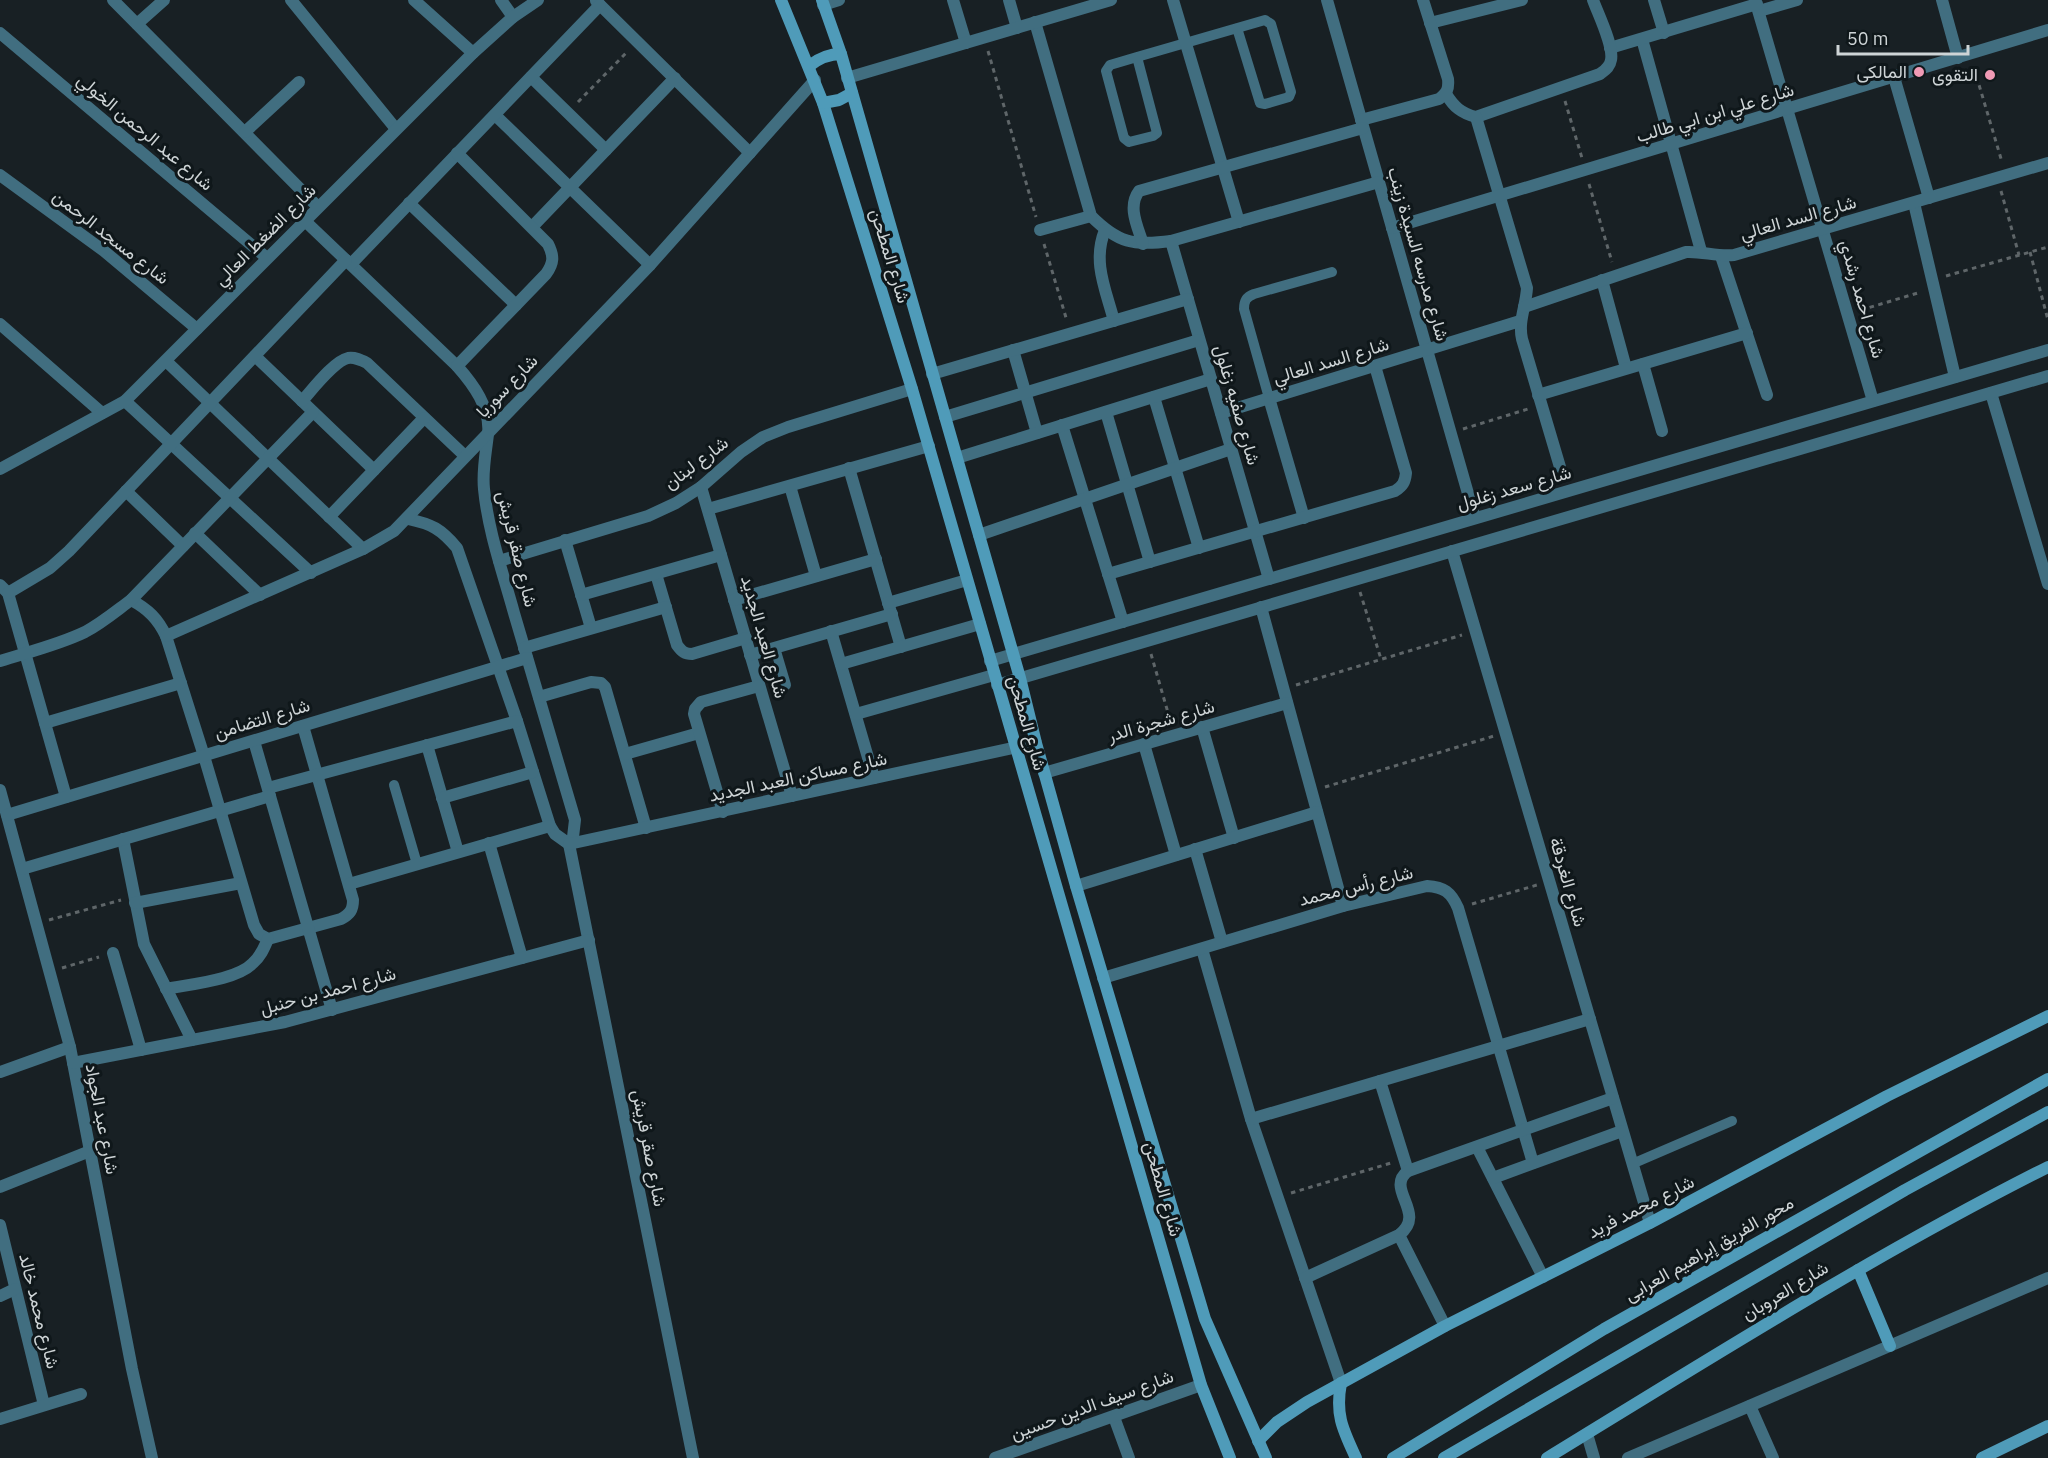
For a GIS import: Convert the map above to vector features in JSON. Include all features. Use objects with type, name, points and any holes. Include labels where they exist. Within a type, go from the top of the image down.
[{"type":"street","points":[[113,0],[318,207]]},
{"type":"street","points":[[137,24],[164,0]]},
{"type":"street","points":[[291,0],[396,129]]},
{"type":"street","points":[[414,0],[473,52]]},
{"type":"street","points":[[501,0],[513,17]]},
{"type":"street","name":"شارع الضغط العالي","points":[[5,467],[125,401],[473,52],[513,17],[538,0]]},
{"type":"street","name":"شارع المطحن","points":[[781,0],[823,103],[912,389],[1201,1385],[1230,1458]]},
{"type":"street","points":[[823,2],[839,0]]},
{"type":"street","points":[[953,0],[966,43]]},
{"type":"street","points":[[1009,0],[1017,28]]},
{"type":"street","points":[[848,78],[1017,28],[1084,4],[1111,0]]},
{"type":"street","points":[[1173,0],[1239,222]]},
{"type":"street","name":"شارع مدرسه السيدة زينب","points":[[1327,0],[1475,518]]},
{"type":"street","points":[[1143,244],[1132,206],[1133,198],[1139,191],[1362,124],[1439,99],[1446,94],[1449,87],[1448,79],[1423,0]]},
{"type":"street","points":[[1430,22],[1522,0]]},
{"type":"street","points":[[1446,94],[1453,105],[1463,113],[1476,117],[1600,74],[1608,68],[1612,58],[1593,0]]},
{"type":"street","points":[[1654,0],[1664,33]]},
{"type":"street","points":[[1610,48],[1757,5],[1797,0]]},
{"type":"street","points":[[1942,0],[1964,56]]},
{"type":"street","points":[[66,797],[25,653],[4,589],[30,582],[69,551],[255,356],[495,115],[598,2],[750,153]]},
{"type":"street","name":"شارع المطحن","points":[[823,2],[848,78],[1020,678],[1076,886],[1205,1319],[1266,1458]]},
{"type":"street","name":"شارع احمد رشدي","points":[[1757,5],[1873,402]]},
{"type":"street","points":[[1035,22],[1091,216],[1105,230],[1123,240],[1143,244],[1171,242],[1379,182]]},
{"type":"street","name":"شارع عبد الرحمن الخولي","points":[[0,33],[267,258]]},
{"type":"street","name":"شارع علي ابن ابي طالب","points":[[1392,228],[1964,56],[2047,34]]},
{"type":"street","points":[[1642,39],[1701,251]]},
{"type":"street","points":[[809,66],[825,56],[841,54]]},
{"type":"street","points":[[531,77],[606,150]]},
{"type":"street","points":[[1894,77],[1929,198]]},
{"type":"street","points":[[532,227],[675,78]]},
{"type":"street","name":"شارع سوريا","points":[[166,636],[387,537],[408,519],[465,456],[651,264],[815,80]]},
{"type":"street","points":[[245,132],[299,82]]},
{"type":"street","points":[[823,103],[839,100],[852,93]]},
{"type":"street","points":[[495,115],[651,264]]},
{"type":"street","points":[[1476,117],[1527,288],[1520,321],[1522,339],[1560,466]]},
{"type":"street","points":[[457,153],[532,227],[548,244],[553,254],[552,265],[457,366]]},
{"type":"street","name":"شارع السد العالي","points":[[1524,307],[1686,252],[1701,251],[1721,256],[1734,255],[2048,163]]},
{"type":"street","name":"شارع مسجد الرحمن","points":[[0,175],[104,251],[197,329]]},
{"type":"street","points":[[409,203],[516,305]]},
{"type":"street","points":[[1914,203],[1955,377]]},
{"type":"street","points":[[1040,230],[1091,216]]},
{"type":"street","name":"شارع صقر قريش","points":[[304,220],[457,366],[473,384],[484,407],[489,431],[484,458],[483,484],[486,511],[575,820],[573,837],[569,844],[693,1458]]},
{"type":"street","points":[[1105,230],[1100,242],[1099,267],[1114,321]]},
{"type":"street","name":"شارع صفيه زغلول","points":[[1171,242],[1269,579]]},
{"type":"street","points":[[1721,256],[1767,395]]},
{"type":"street","points":[[1602,280],[1626,368]]},
{"type":"street","points":[[932,374],[1188,299]]},
{"type":"street","name":"شارع السد العالي","points":[[1221,413],[1520,321]]},
{"type":"street","points":[[0,324],[102,413]]},
{"type":"street","points":[[1540,400],[1626,368],[1747,333]]},
{"type":"street","points":[[945,417],[1199,340]]},
{"type":"street","points":[[1013,350],[1037,433]]},
{"type":"street","name":"شارع سعد زغلول","points":[[990,661],[2048,350]]},
{"type":"street","points":[[255,356],[374,470]]},
{"type":"street","points":[[302,401],[338,363],[347,358],[357,358],[367,363],[465,456]]},
{"type":"street","points":[[166,361],[363,549]]},
{"type":"street","points":[[1643,364],[1662,431]]},
{"type":"street","points":[[1108,574],[1304,518],[1402,487],[1406,480],[1406,473],[1375,366]]},
{"type":"street","points":[[856,714],[996,680],[1020,678],[2048,376]]},
{"type":"street","points":[[957,458],[1211,379]]},
{"type":"street","name":"شارع لبنان","points":[[499,561],[648,516],[676,503],[701,487],[741,452],[764,437],[788,427],[912,389]]},
{"type":"street","points":[[1991,393],[2048,584]]},
{"type":"street","points":[[1154,397],[1199,548]]},
{"type":"street","points":[[1269,398],[1304,518]]},
{"type":"street","points":[[125,401],[311,573]]},
{"type":"street","points":[[0,661],[85,632],[131,600],[313,412]]},
{"type":"street","points":[[1106,412],[1150,562]]},
{"type":"street","points":[[329,517],[424,418]]},
{"type":"street","points":[[1062,425],[1122,622]]},
{"type":"street","points":[[708,509],[928,446]]},
{"type":"street","points":[[979,535],[1231,449]]},
{"type":"street","points":[[0,455],[5,467]]},
{"type":"street","points":[[849,468],[901,647]]},
{"type":"street","points":[[790,486],[816,576]]},
{"type":"street","name":"شارع العبد الجديد","points":[[701,487],[792,796]]},
{"type":"street","points":[[126,491],[183,546]]},
{"type":"street","points":[[408,519],[427,523],[444,533],[457,548],[517,721],[550,826],[555,834],[569,844]]},
{"type":"street","points":[[195,533],[260,595]]},
{"type":"street","points":[[565,540],[591,628]]},
{"type":"street","name":"شارع الغردقة","points":[[1452,551],[1650,1223]]},
{"type":"street","points":[[581,595],[721,555]]},
{"type":"street","points":[[734,600],[876,559]]},
{"type":"street","points":[[656,574],[677,645],[681,651],[693,654],[746,638]]},
{"type":"street","points":[[750,655],[831,631],[967,580]]},
{"type":"street","points":[[131,600],[147,609],[160,623],[166,636],[254,925],[259,934],[268,939],[349,915],[353,908],[349,884],[303,726]]},
{"type":"street","name":"شارع التضامن","points":[[7,815],[498,667],[526,653],[591,628],[666,607]]},
{"type":"street","points":[[1261,607],[1343,906]]},
{"type":"street","points":[[841,664],[980,624]]},
{"type":"street","points":[[831,631],[874,778]]},
{"type":"street","points":[[539,697],[591,682],[601,683],[605,687],[646,828]]},
{"type":"street","points":[[45,723],[181,683]]},
{"type":"street","points":[[723,812],[694,714],[697,705],[759,686]]},
{"type":"street","name":"شارع شجرة الدر","points":[[1044,773],[1287,703]]},
{"type":"street","points":[[21,868],[220,810],[317,775],[517,721]]},
{"type":"street","points":[[1202,728],[1234,838]]},
{"type":"street","points":[[624,754],[699,733]]},
{"type":"street","points":[[254,741],[332,1010]]},
{"type":"street","name":"شارع مساكن العبد الجديد","points":[[569,844],[1036,743]]},
{"type":"street","points":[[1144,744],[1176,855]]},
{"type":"street","points":[[426,745],[458,852]]},
{"type":"street","points":[[442,798],[533,772]]},
{"type":"street","name":"شارع عبد الجواد","points":[[0,790],[70,1047],[132,1369],[152,1458]]},
{"type":"street","points":[[1076,886],[1317,812]]},
{"type":"street","points":[[349,884],[550,826]]},
{"type":"street","points":[[123,839],[144,944],[192,1040]]},
{"type":"street","points":[[489,843],[522,958]]},
{"type":"street","points":[[1195,849],[1222,942]]},
{"type":"street","points":[[134,899],[241,883]]},
{"type":"street","name":"شارع رأس محمد","points":[[1103,978],[1343,906],[1427,886],[1441,887],[1452,895],[1458,908],[1533,1163]]},
{"type":"street","points":[[166,989],[239,974],[252,965],[262,953],[268,939]]},
{"type":"street","name":"شارع احمد بن حنبل","points":[[73,1063],[285,1022],[589,940]]},
{"type":"street","points":[[1202,949],[1251,1119],[1341,1383],[1339,1414],[1356,1458]]},
{"type":"street","points":[[113,953],[141,1050]]},
{"type":"street","name":"شارع محمد فريد","points":[[1258,1441],[1277,1422],[1341,1383],[1445,1326],[1650,1223],[1887,1096],[2048,1016]]},
{"type":"street","points":[[1251,1119],[1590,1019]]},
{"type":"street","points":[[0,1072],[70,1047]]},
{"type":"street","name":"محور الفريق إبراهيم العرابى","points":[[1397,1455],[1604,1329],[2048,1079]]},
{"type":"street","points":[[1380,1081],[1408,1171]]},
{"type":"street","points":[[1305,1278],[1399,1235],[1406,1229],[1410,1220],[1400,1181],[1408,1171],[1613,1098]]},
{"type":"street","points":[[1444,1458],[1905,1190],[2048,1112]]},
{"type":"street","points":[[1493,1178],[1622,1131]]},
{"type":"street","points":[[1477,1147],[1543,1277]]},
{"type":"street","points":[[0,1187],[90,1151]]},
{"type":"street","name":"شارع العروبان","points":[[1547,1458],[1748,1334],[1858,1270],[1924,1232],[2048,1167]]},
{"type":"street","name":"شارع محمد خالد","points":[[0,1225],[44,1405]]},
{"type":"street","points":[[1399,1235],[1445,1326]]},
{"type":"street","points":[[1858,1270],[1890,1346]]},
{"type":"street","points":[[1628,1458],[2048,1278]]},
{"type":"street","points":[[0,1296],[15,1289]]},
{"type":"street","name":"شارع سيف الدين حسين","points":[[995,1458],[1201,1385]]},
{"type":"street","points":[[0,1419],[81,1394]]},
{"type":"street","points":[[1750,1406],[1773,1458]]},
{"type":"street","points":[[1114,1417],[1129,1458]]},
{"type":"street","points":[[1982,1458],[2048,1426]]},
{"type":"street","points":[[1587,1434],[1594,1458]]},
{"type":"lane","points":[[1137,57],[1157,132],[1153,136],[1129,142],[1124,138],[1106,71],[1110,65],[1137,57],[1186,43],[1237,28],[1265,20],[1270,22],[1291,92],[1289,97],[1265,104],[1260,103],[1237,28]]},
{"type":"lane","points":[[1269,398],[1244,302],[1247,297],[1254,294],[1332,272]]},
{"type":"lane","points":[[775,648],[786,685]]},
{"type":"lane","points":[[394,784],[417,864]]},
{"type":"lane","points":[[1632,1164],[1732,1121]]},
{"type":"path","points":[[984,37],[1070,333]]},
{"type":"path","points":[[568,113],[637,41]]},
{"type":"path","points":[[1964,56],[2002,177],[2019,255]]},
{"type":"path","points":[[1847,314],[2048,247]]},
{"type":"path","points":[[2030,252],[2048,320]]},
{"type":"path","points":[[1451,433],[1540,400]]},
{"type":"path","points":[[1356,579],[1381,659]]},
{"type":"path","points":[[1283,689],[1475,631]]},
{"type":"path","points":[[1147,641],[1174,735]]},
{"type":"path","points":[[1311,791],[1505,733]]},
{"type":"path","points":[[1458,908],[1549,882]]},
{"type":"path","points":[[37,924],[134,899]]},
{"type":"path","points":[[50,972],[113,953]]},
{"type":"path","points":[[1278,1198],[1404,1158]]},
{"type":"place","name":"المالكى","points":[[1919,72]]},
{"type":"place","name":"التقوى","points":[[1990,75]]}]
